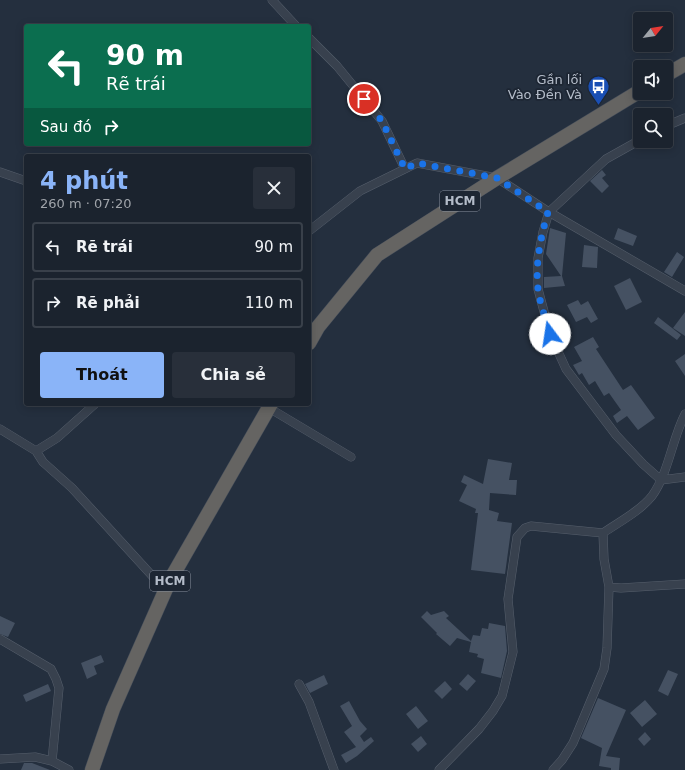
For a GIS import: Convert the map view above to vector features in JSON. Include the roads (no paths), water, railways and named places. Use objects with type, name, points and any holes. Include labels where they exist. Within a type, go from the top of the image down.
[{"type":"highway","points":[[673,71],[685,64]]},
{"type":"highway","name":"HCM","points":[[311,339],[318,327],[377,255],[497,178],[633,95]]},
{"type":"highway","name":"HCM","points":[[92,770],[113,709],[170,582],[270,406]]},
{"type":"street","points":[[272,0],[294,24]]},
{"type":"street","points":[[311,40],[337,66],[382,121],[405,169]]},
{"type":"street","points":[[673,123],[685,118]]},
{"type":"street","points":[[633,144],[606,159],[548,212],[538,258],[538,289],[550,334],[566,369],[616,435],[643,464],[661,480],[685,477]]},
{"type":"street","points":[[311,229],[360,191],[417,163],[497,178],[548,212],[685,291]]},
{"type":"street","points":[[0,172],[24,180]]},
{"type":"street","points":[[36,451],[57,438],[93,406]]},
{"type":"street","points":[[270,406],[351,457]]},
{"type":"street","points":[[439,770],[479,729],[502,696],[513,652],[508,599],[517,537],[525,528],[531,526],[603,533],[641,506],[651,496],[661,480],[679,426],[685,414]]},
{"type":"street","points":[[0,429],[36,451],[43,462],[72,488],[166,591]]},
{"type":"street","points":[[553,770],[562,760],[573,743],[604,669],[607,648],[609,587],[604,559],[603,533]]},
{"type":"street","points":[[609,587],[621,588],[685,584]]},
{"type":"street","points":[[0,639],[51,669],[56,679],[59,688],[52,761]]},
{"type":"street","points":[[299,684],[309,702],[334,770]]},
{"type":"street","points":[[0,759],[35,757],[52,761],[69,770]]},
{"type":"place","name":"Gần lối Vào Đền Và","points":[[598,106]]}]
